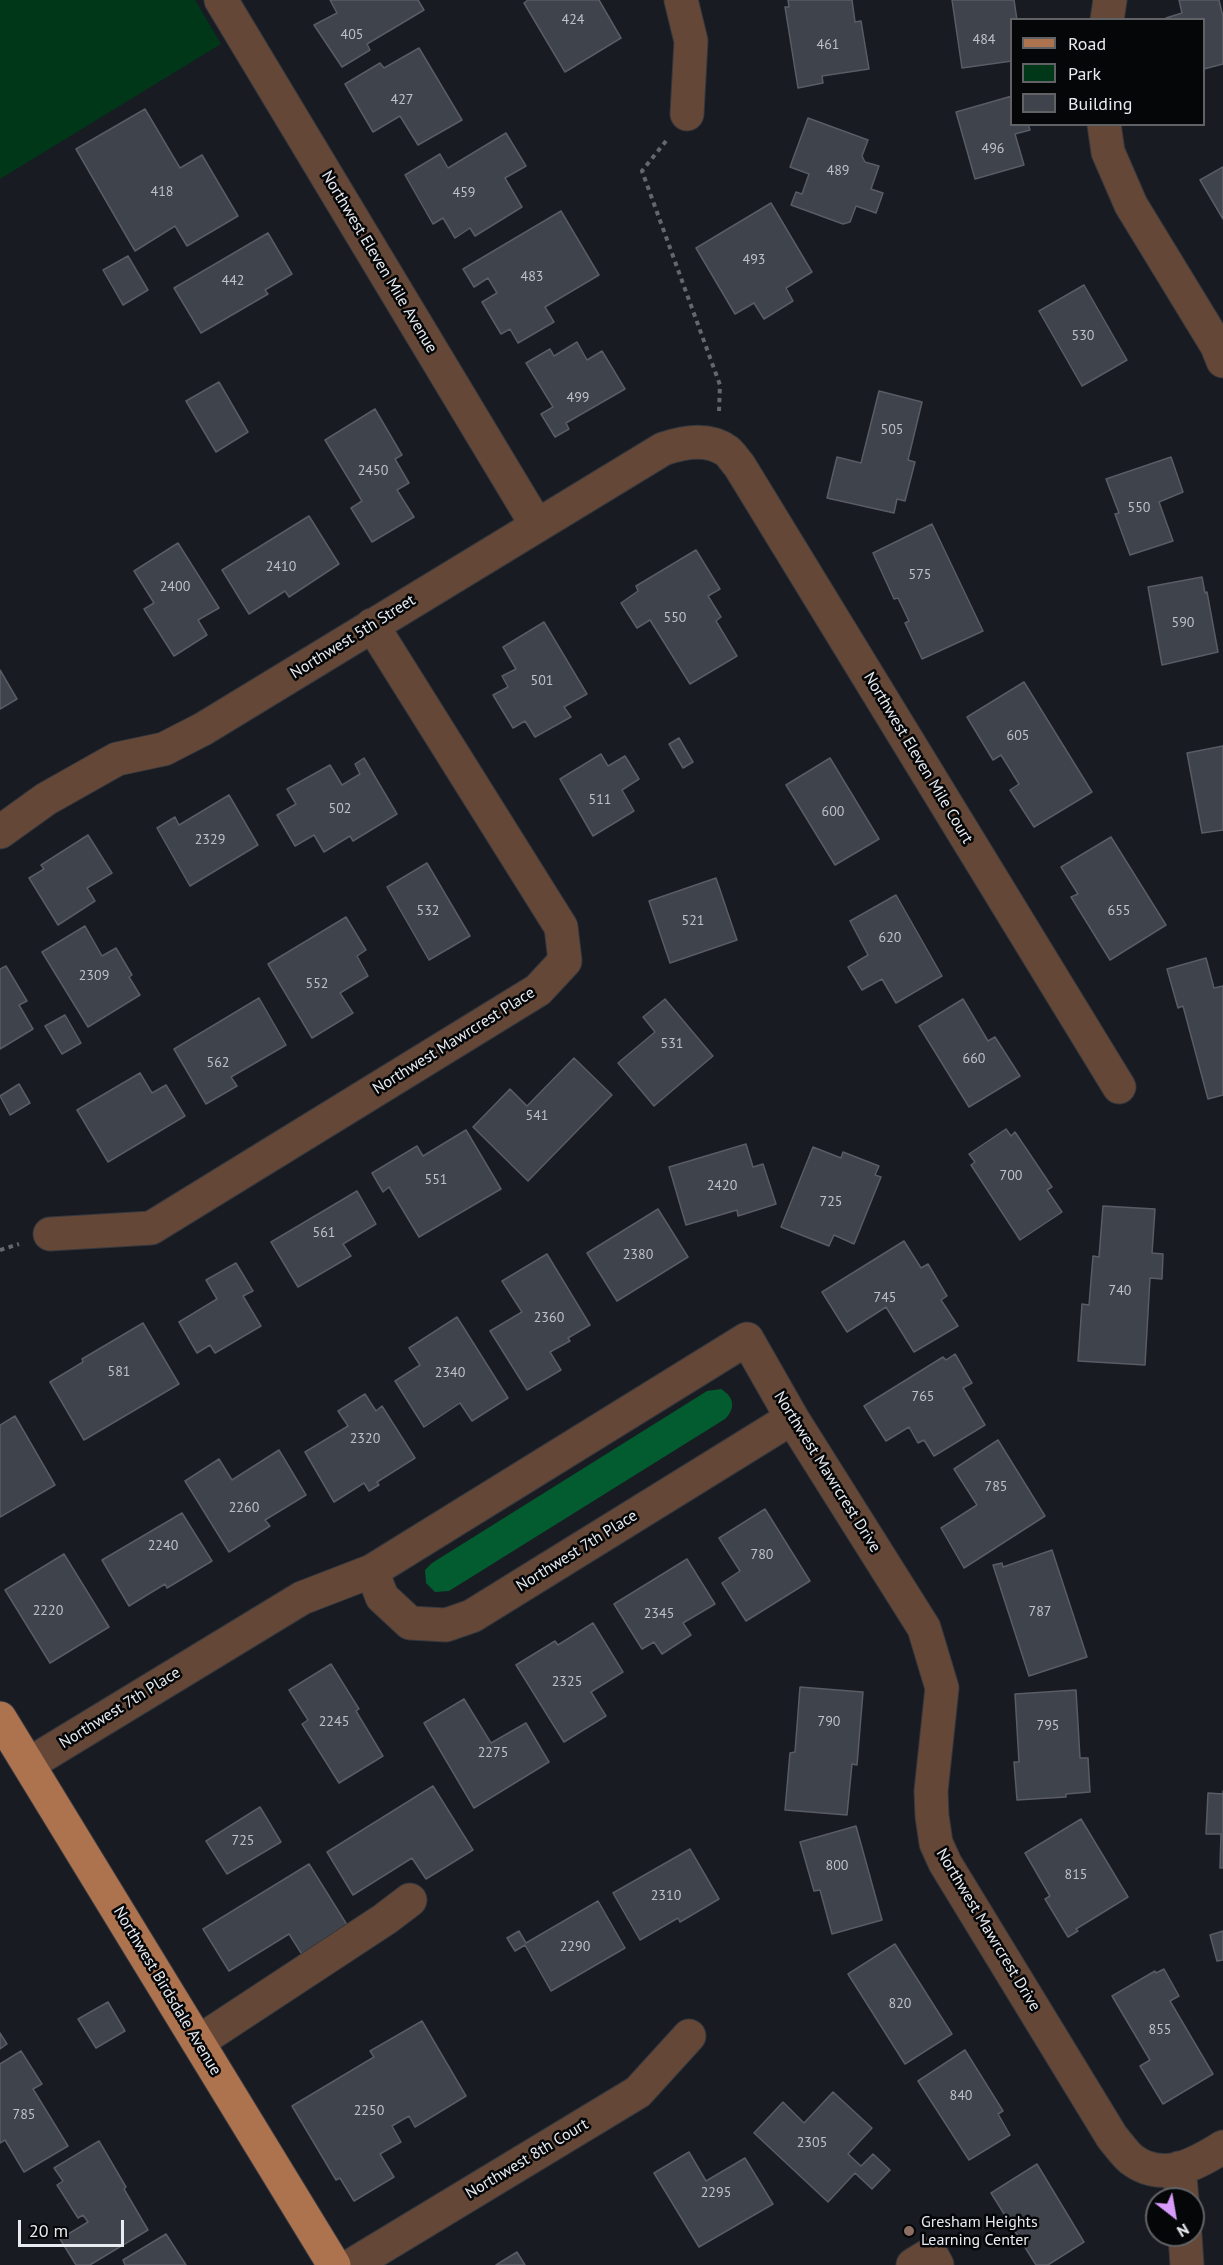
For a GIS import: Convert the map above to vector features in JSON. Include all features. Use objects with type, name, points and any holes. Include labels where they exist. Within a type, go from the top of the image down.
[{"type":"main road","name":"Northwest Birdsdale Avenue","points":[[0,1718],[334,2265]]},
{"type":"street","name":"Northwest Eleven Mile Avenue","points":[[221,0],[536,524]]},
{"type":"street","points":[[681,0],[691,41],[687,114]]},
{"type":"street","points":[[1107,18],[1110,0]]},
{"type":"street","points":[[1104,126],[1108,152],[1131,205],[1217,346],[1223,360]]},
{"type":"street","name":"Northwest 5th Street","points":[[0,832],[46,799],[117,759],[164,749],[203,729],[536,524],[663,449],[682,443],[706,442]]},
{"type":"street","name":"Northwest Eleven Mile Court","points":[[706,442],[727,450],[739,465],[1119,1087]]},
{"type":"street","name":"Northwest Mawrcrest Place","points":[[50,1234],[151,1228],[538,990],[565,961],[561,927],[372,625]]},
{"type":"street","name":"Northwest Mawrcrest Drive","points":[[747,1339],[792,1418],[924,1628],[942,1688],[931,1791],[936,1843],[945,1863],[1112,2137],[1130,2158],[1144,2167],[1168,2172],[1180,2184],[1196,2164],[1223,2147]]},
{"type":"street","name":"Northwest 7th Place","points":[[29,1764],[302,1598],[372,1571],[747,1339]]},
{"type":"street","name":"Northwest 7th Place","points":[[372,1571],[382,1598],[410,1623],[446,1625],[472,1616],[792,1418]]},
{"type":"street","points":[[198,2042],[385,1919],[410,1900]]},
{"type":"street","name":"Northwest 8th Court","points":[[352,2265],[638,2092],[689,2036]]},
{"type":"street","points":[[1186,2247],[1187,2265]]},
{"type":"street","points":[[913,2265],[931,2254],[937,2265]]},
{"type":"path","points":[[687,114],[642,171],[720,385],[719,411],[706,442]]},
{"type":"green space","points":[[0,0],[195,0],[221,44],[0,179]]},
{"type":"green space","points":[[721,1389],[729,1396],[732,1403],[731,1411],[725,1419],[449,1591],[435,1592],[426,1583],[425,1570],[432,1563],[707,1391]]},
{"type":"building","points":[[330,0],[418,0],[424,10],[367,44],[370,50],[342,67],[314,25],[337,13]]},
{"type":"building","points":[[528,0],[599,0],[621,38],[565,72],[524,3]]},
{"type":"building","points":[[788,0],[852,0],[855,22],[861,21],[869,69],[822,76],[823,83],[798,88],[785,7],[789,7]]},
{"type":"building","points":[[952,0],[1014,0],[1017,18],[1010,18],[1010,61],[962,68]]},
{"type":"building","points":[[1179,0],[1219,0],[1223,17],[1223,64],[1205,69],[1205,18],[1166,18],[1182,13]]},
{"type":"building","points":[[419,48],[462,120],[418,145],[400,116],[373,132],[345,84],[380,63],[384,68]]},
{"type":"building","points":[[1010,97],[1010,126],[1029,126],[1030,130],[1015,134],[1024,165],[975,179],[956,112]]},
{"type":"building","points":[[145,109],[180,168],[202,155],[238,216],[187,246],[175,226],[135,251],[76,149]]},
{"type":"building","points":[[808,118],[868,140],[862,156],[865,162],[879,166],[871,189],[883,193],[876,213],[856,206],[850,222],[843,224],[791,205],[796,192],[802,194],[809,174],[790,167]]},
{"type":"building","points":[[506,133],[526,166],[505,178],[522,207],[475,236],[470,228],[455,238],[443,218],[433,224],[405,175],[440,154],[448,168]]},
{"type":"building","points":[[1223,167],[1223,219],[1200,180]]},
{"type":"building","points":[[771,203],[812,272],[786,288],[793,301],[764,319],[754,303],[735,314],[696,248]]},
{"type":"building","points":[[561,211],[599,275],[545,307],[554,322],[518,343],[510,329],[501,334],[482,302],[497,293],[488,278],[474,287],[463,269]]},
{"type":"building","points":[[268,233],[292,274],[265,290],[268,294],[201,333],[174,288]]},
{"type":"building","points":[[128,256],[148,290],[123,305],[103,270]]},
{"type":"building","points":[[1084,285],[1127,360],[1082,386],[1039,311]]},
{"type":"building","points":[[577,342],[587,360],[602,351],[625,389],[566,423],[569,429],[555,437],[541,414],[553,407],[526,363],[550,349],[554,356]]},
{"type":"building","points":[[219,382],[248,432],[216,452],[186,401]]},
{"type":"building","points":[[879,391],[922,402],[908,460],[915,462],[905,501],[897,499],[894,513],[827,498],[837,457],[861,463]]},
{"type":"building","points":[[375,409],[402,455],[395,459],[409,483],[397,490],[414,517],[372,542],[351,508],[362,501],[325,440]]},
{"type":"building","points":[[1171,457],[1183,492],[1159,502],[1173,541],[1130,555],[1115,514],[1119,513],[1106,479]]},
{"type":"building","points":[[309,516],[339,564],[289,597],[285,591],[249,614],[222,570]]},
{"type":"building","points":[[932,524],[983,631],[922,659],[905,623],[909,621],[898,598],[894,599],[873,553]]},
{"type":"building","points":[[178,543],[219,608],[198,620],[207,635],[174,656],[144,609],[154,603],[134,571]]},
{"type":"building","points":[[696,550],[720,589],[708,596],[721,617],[716,621],[737,656],[690,684],[650,620],[637,628],[621,603],[638,591],[636,586]]},
{"type":"building","points":[[1202,577],[1218,652],[1162,665],[1148,587]]},
{"type":"building","points":[[544,622],[587,694],[564,707],[571,717],[535,737],[525,721],[513,728],[493,695],[508,687],[502,676],[516,669],[503,647]]},
{"type":"building","points":[[0,670],[17,699],[0,709]]},
{"type":"building","points":[[1024,682],[1092,792],[1034,827],[1010,790],[1019,784],[1001,755],[993,760],[967,717]]},
{"type":"building","points":[[679,738],[693,762],[683,768],[669,744]]},
{"type":"building","points":[[1223,746],[1223,830],[1202,833],[1187,753]]},
{"type":"building","points":[[601,754],[608,766],[625,756],[639,779],[622,790],[634,811],[593,836],[560,779]]},
{"type":"building","points":[[364,758],[397,814],[353,841],[350,836],[324,852],[314,835],[295,846],[277,815],[296,804],[287,789],[330,765],[342,785],[360,774],[355,764]]},
{"type":"building","points":[[830,758],[879,839],[835,865],[786,785]]},
{"type":"building","points":[[229,795],[258,845],[190,886],[157,828],[175,817],[179,825]]},
{"type":"building","points":[[88,835],[112,873],[87,888],[95,901],[58,925],[29,878],[44,869],[41,865]]},
{"type":"building","points":[[1111,837],[1166,925],[1110,960],[1071,897],[1078,894],[1061,867]]},
{"type":"building","points":[[427,863],[470,936],[429,960],[387,887]]},
{"type":"building","points":[[716,878],[737,940],[670,963],[649,901]]},
{"type":"building","points":[[896,895],[942,976],[896,1003],[882,979],[862,990],[848,967],[868,955],[850,921]]},
{"type":"building","points":[[346,917],[366,950],[357,956],[368,976],[340,993],[353,1013],[312,1038],[268,964]]},
{"type":"building","points":[[85,926],[102,956],[116,948],[132,975],[129,977],[140,995],[88,1027],[42,952]]},
{"type":"building","points":[[1206,958],[1214,988],[1223,986],[1223,1095],[1208,1099],[1183,1006],[1178,1008],[1167,969]]},
{"type":"building","points":[[6,966],[27,1001],[19,1005],[33,1029],[0,1049],[0,969]]},
{"type":"building","points":[[259,998],[286,1045],[231,1077],[237,1086],[206,1104],[174,1049]]},
{"type":"building","points":[[665,999],[713,1056],[654,1106],[618,1063],[655,1032],[643,1017]]},
{"type":"building","points":[[963,999],[988,1041],[995,1037],[1020,1076],[969,1107],[919,1026]]},
{"type":"building","points":[[65,1015],[81,1043],[62,1054],[45,1026]]},
{"type":"building","points":[[574,1058],[612,1095],[528,1181],[473,1127],[510,1089],[527,1106]]},
{"type":"building","points":[[140,1073],[152,1093],[166,1085],[185,1116],[108,1162],[77,1110]]},
{"type":"building","points":[[19,1084],[30,1103],[10,1115],[0,1096]]},
{"type":"building","points":[[1006,1129],[1011,1136],[1015,1132],[1052,1187],[1047,1190],[1062,1212],[1020,1240],[971,1165],[975,1162],[969,1154]]},
{"type":"building","points":[[466,1130],[501,1189],[419,1237],[389,1187],[383,1192],[372,1173],[417,1146],[423,1156]]},
{"type":"building","points":[[746,1144],[753,1167],[763,1164],[776,1204],[738,1216],[737,1210],[686,1225],[669,1167]]},
{"type":"building","points":[[813,1147],[841,1158],[843,1152],[879,1166],[875,1175],[881,1177],[854,1244],[834,1235],[829,1246],[781,1227]]},
{"type":"building","points":[[357,1191],[376,1224],[343,1244],[351,1256],[298,1287],[271,1242]]},
{"type":"building","points":[[1103,1206],[1155,1209],[1152,1253],[1163,1254],[1162,1279],[1150,1278],[1145,1365],[1078,1361],[1082,1304],[1089,1305],[1093,1256],[1099,1257]]},
{"type":"building","points":[[658,1209],[688,1257],[617,1301],[587,1253]]},
{"type":"building","points":[[904,1241],[921,1268],[928,1264],[947,1296],[941,1300],[958,1326],[914,1352],[886,1307],[847,1332],[822,1292]]},
{"type":"building","points":[[547,1254],[590,1325],[568,1338],[570,1341],[550,1352],[561,1370],[527,1390],[490,1331],[522,1312],[502,1281]]},
{"type":"building","points":[[236,1263],[253,1291],[243,1296],[261,1326],[215,1353],[210,1345],[197,1353],[179,1322],[217,1299],[206,1280]]},
{"type":"building","points":[[457,1317],[508,1398],[472,1421],[460,1403],[424,1427],[395,1381],[420,1365],[409,1348]]},
{"type":"building","points":[[143,1323],[179,1384],[84,1440],[50,1382],[83,1362],[82,1359]]},
{"type":"building","points":[[955,1354],[972,1383],[963,1388],[985,1425],[934,1456],[924,1440],[918,1443],[909,1427],[886,1441],[864,1406],[943,1357],[946,1360]]},
{"type":"building","points":[[365,1394],[376,1411],[382,1406],[415,1458],[377,1482],[379,1485],[369,1491],[364,1483],[334,1502],[305,1452],[348,1426],[338,1411]]},
{"type":"building","points":[[15,1416],[55,1485],[0,1517],[0,1425]]},
{"type":"building","points":[[998,1440],[1045,1516],[964,1568],[941,1528],[977,1505],[954,1469]]},
{"type":"building","points":[[279,1450],[306,1495],[265,1520],[270,1526],[229,1552],[185,1481],[219,1459],[232,1480]]},
{"type":"building","points":[[765,1509],[810,1581],[746,1621],[722,1583],[740,1571],[719,1538]]},
{"type":"building","points":[[182,1513],[212,1561],[167,1588],[165,1584],[129,1606],[102,1560]]},
{"type":"building","points":[[1052,1550],[1087,1657],[1029,1676],[993,1565],[1002,1563],[1003,1567]]},
{"type":"building","points":[[64,1554],[109,1627],[50,1663],[5,1590]]},
{"type":"building","points":[[687,1559],[715,1604],[683,1623],[691,1635],[662,1654],[654,1642],[642,1649],[614,1604]]},
{"type":"building","points":[[593,1623],[623,1672],[591,1692],[606,1716],[564,1742],[516,1665],[555,1641],[558,1645]]},
{"type":"building","points":[[331,1664],[359,1709],[356,1711],[383,1756],[339,1783],[302,1724],[308,1720],[289,1690]]},
{"type":"building","points":[[800,1687],[863,1692],[857,1765],[852,1764],[847,1815],[785,1810],[790,1753],[795,1752]]},
{"type":"building","points":[[1076,1690],[1080,1758],[1088,1758],[1090,1792],[1066,1794],[1066,1797],[1017,1800],[1014,1762],[1019,1762],[1015,1694]]},
{"type":"building","points":[[464,1699],[491,1743],[526,1723],[549,1762],[474,1808],[424,1723]]},
{"type":"building","points":[[433,1786],[473,1850],[426,1879],[412,1858],[353,1895],[327,1852]]},
{"type":"building","points":[[1208,1793],[1223,1794],[1223,1868],[1220,1868],[1221,1834],[1206,1834]]},
{"type":"building","points":[[260,1807],[281,1842],[227,1874],[206,1841]]},
{"type":"building","points":[[1081,1819],[1128,1897],[1076,1929],[1078,1931],[1068,1937],[1045,1899],[1050,1896],[1025,1853]]},
{"type":"building","points":[[856,1826],[882,1920],[832,1934],[820,1890],[814,1891],[800,1842]]},
{"type":"building","points":[[690,1849],[719,1899],[680,1922],[678,1918],[640,1940],[613,1893]]},
{"type":"building","points":[[309,1864],[349,1928],[303,1956],[289,1934],[229,1971],[203,1929]]},
{"type":"building","points":[[598,1901],[625,1948],[551,1991],[525,1945],[515,1951],[507,1938],[519,1931],[526,1943]]},
{"type":"building","points":[[1223,1931],[1223,1960],[1217,1961],[1210,1935]]},
{"type":"building","points":[[895,1944],[952,2034],[905,2064],[848,1974]]},
{"type":"building","points":[[1164,1969],[1179,1996],[1170,2001],[1213,2074],[1163,2104],[1140,2066],[1150,2060],[1112,1996],[1155,1971],[1156,1973]]},
{"type":"building","points":[[108,2002],[125,2031],[96,2048],[78,2019]]},
{"type":"building","points":[[422,2021],[466,2096],[415,2127],[409,2116],[392,2126],[401,2142],[380,2154],[394,2177],[354,2201],[340,2178],[336,2180],[292,2106],[374,2057],[370,2051]]},
{"type":"building","points":[[0,2033],[7,2044],[0,2049]]},
{"type":"building","points":[[965,2050],[1003,2111],[998,2114],[1010,2135],[969,2160],[918,2081]]},
{"type":"building","points":[[21,2051],[42,2084],[33,2089],[68,2146],[24,2172],[5,2140],[0,2143],[0,2064]]},
{"type":"building","points":[[833,2092],[872,2128],[848,2154],[861,2166],[873,2154],[890,2170],[872,2189],[855,2173],[828,2202],[754,2133],[783,2102],[804,2123]]},
{"type":"building","points":[[99,2141],[148,2230],[90,2265],[76,2265],[60,2239],[88,2222],[83,2215],[78,2218],[57,2185],[63,2181],[54,2168]]},
{"type":"building","points":[[689,2152],[706,2181],[745,2158],[773,2204],[699,2247],[654,2173]]},
{"type":"building","points":[[1037,2164],[1084,2242],[1048,2265],[1036,2265],[991,2193]]},
{"type":"building","points":[[166,2234],[186,2265],[125,2265],[123,2260]]},
{"type":"building","points":[[517,2252],[525,2265],[496,2265]]},
{"type":"place","name":"Gresham Heights Learning Center","points":[[909,2231]]}]
